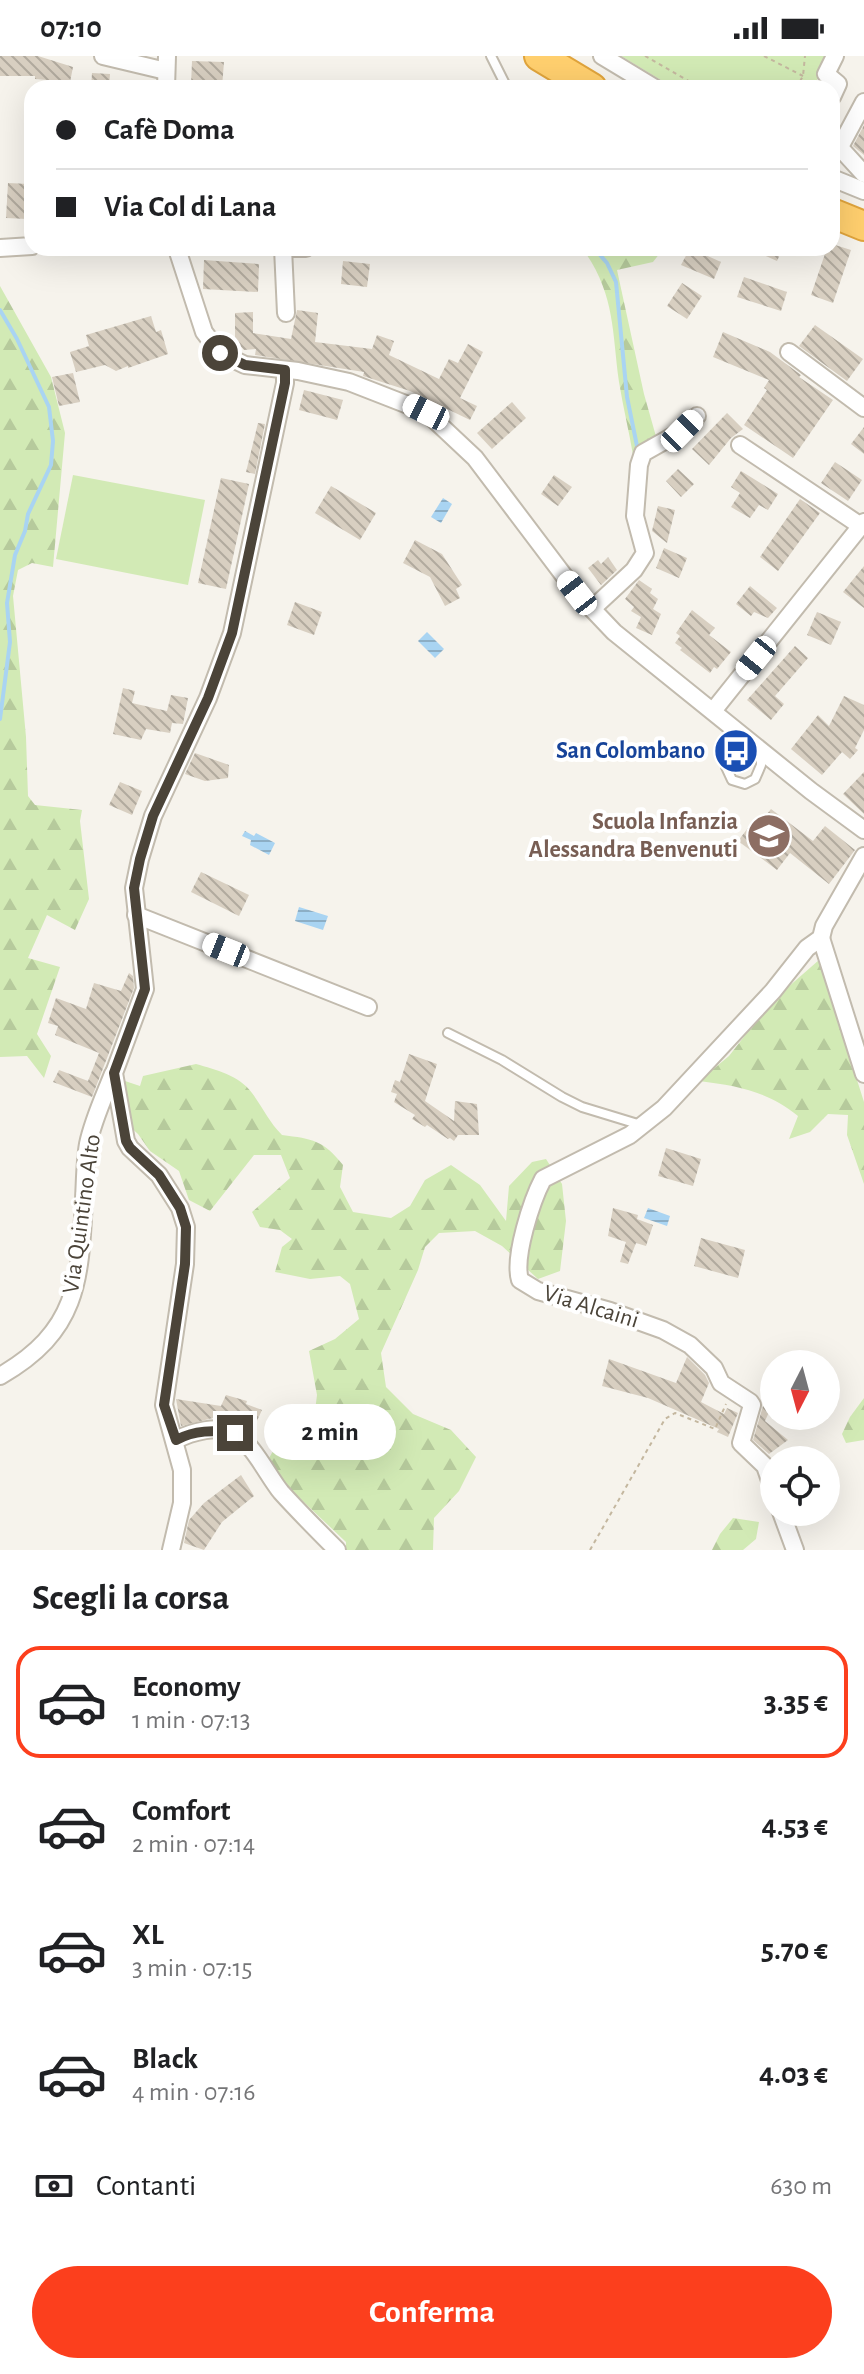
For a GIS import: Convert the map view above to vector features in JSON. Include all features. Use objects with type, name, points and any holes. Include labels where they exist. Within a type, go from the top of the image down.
[{"type":"highway","points":[[539,56],[579,80]]},
{"type":"highway","points":[[563,56],[603,80]]},
{"type":"highway","points":[[840,203],[864,213]]},
{"type":"highway","points":[[840,216],[864,226]]},
{"type":"street","points":[[103,56],[166,72]]},
{"type":"street","points":[[602,56],[642,80]]},
{"type":"street","points":[[833,80],[826,74],[835,56]]},
{"type":"street","points":[[864,102],[841,145],[864,174]]},
{"type":"street","points":[[840,181],[864,191]]},
{"type":"street","points":[[0,248],[24,246]]},
{"type":"street","points":[[176,256],[204,332],[230,360],[245,365],[332,377],[426,412],[475,458],[569,583],[626,642],[864,830]]},
{"type":"street","points":[[284,256],[286,313]]},
{"type":"street","points":[[789,352],[864,408]]},
{"type":"street","name":"Via Quintino Alto","points":[[0,1376],[43,1346],[69,1305],[80,1261],[88,1145],[145,989],[134,888],[140,859],[153,816],[208,698],[232,633],[285,383],[285,370]]},
{"type":"street","points":[[592,609],[634,570],[645,553],[635,516],[639,465],[643,453],[682,431],[697,416]]},
{"type":"street","points":[[713,711],[862,524],[740,445]]},
{"type":"street","name":"Via Alcaini","points":[[752,1405],[721,1383],[714,1368],[690,1345],[610,1311],[538,1291],[520,1280],[518,1265],[527,1223],[543,1179],[630,1135],[664,1108],[773,991],[807,948],[821,938],[824,926],[864,856]]},
{"type":"street","points":[[136,915],[368,1007]]},
{"type":"street","points":[[821,938],[864,1074]]},
{"type":"street","points":[[114,1073],[126,1141],[159,1175],[180,1208],[186,1227],[185,1264],[164,1405],[182,1470],[182,1503],[171,1550]]},
{"type":"street","points":[[728,1400],[752,1405],[741,1443],[760,1461]]},
{"type":"street","points":[[176,1440],[190,1432],[235,1433],[294,1506],[337,1550]]},
{"type":"street","points":[[786,1526],[795,1550]]},
{"type":"lane","points":[[491,56],[503,80]]},
{"type":"lane","points":[[730,726],[726,767],[732,780],[745,784],[755,779],[761,765],[761,751]]},
{"type":"lane","points":[[448,1033],[502,1060],[572,1102],[642,1125]]},
{"type":"path","points":[[645,56],[687,80]]},
{"type":"path","points":[[764,56],[803,76]]},
{"type":"path","points":[[801,80],[805,56]]},
{"type":"path","points":[[590,1550],[665,1419],[675,1413],[715,1429],[728,1400]]},
{"type":"green space","points":[[621,56],[829,56],[817,80],[661,80]]},
{"type":"green space","points":[[587,256],[658,256],[653,262],[617,270],[657,440],[633,455],[610,312]]},
{"type":"green space","points":[[0,286],[51,377],[65,433],[53,567],[32,563],[18,570],[13,596],[26,737],[28,796],[35,805],[82,810],[80,821],[89,899],[75,930],[47,915],[28,958],[60,967],[37,1034],[51,1056],[44,1078],[27,1056],[0,1057]]},
{"type":"green space","points":[[73,475],[205,500],[188,585],[56,559]]},
{"type":"green space","points":[[819,960],[864,1102],[864,1184],[847,1135],[848,1115],[828,1114],[810,1132],[789,1139],[798,1116],[786,1108],[752,1091],[699,1081],[729,1056],[771,1002]]},
{"type":"green space","points":[[196,1064],[241,1082],[282,1135],[310,1140],[329,1150],[343,1165],[340,1187],[353,1212],[391,1218],[410,1206],[425,1180],[451,1165],[480,1185],[506,1221],[509,1186],[532,1162],[546,1159],[562,1184],[566,1221],[560,1271],[538,1279],[502,1246],[475,1231],[439,1233],[425,1247],[381,1353],[386,1387],[413,1414],[451,1430],[476,1457],[459,1491],[434,1518],[433,1550],[346,1550],[346,1542],[290,1489],[268,1460],[278,1442],[310,1451],[317,1395],[309,1351],[335,1339],[359,1319],[350,1284],[340,1276],[310,1279],[275,1272],[282,1247],[292,1239],[280,1230],[260,1227],[252,1212],[290,1178],[281,1155],[254,1155],[210,1211],[189,1200],[179,1171],[150,1151],[138,1134],[116,1114],[125,1081],[140,1086],[143,1076]]},
{"type":"green space","points":[[864,1398],[864,1440],[846,1443],[842,1434]]},
{"type":"green space","points":[[733,1518],[759,1522],[756,1539],[743,1550],[712,1550],[720,1534]]},
{"type":"water","points":[[443,498],[452,504],[441,523],[431,517]]},
{"type":"water","points":[[427,632],[444,649],[435,658],[418,641]]},
{"type":"water","points":[[245,831],[275,843],[269,855],[250,845],[251,840],[242,836]]},
{"type":"water","points":[[299,907],[328,916],[323,930],[295,921]]},
{"type":"water","points":[[648,1208],[670,1216],[667,1226],[644,1218]]},
{"type":"building","points":[[0,56],[38,56],[73,67],[70,80],[0,76]]},
{"type":"building","points":[[192,61],[224,62],[223,80],[191,80]]},
{"type":"building","points":[[92,73],[110,74],[110,80],[92,80]]},
{"type":"building","points":[[864,125],[864,155],[853,146]]},
{"type":"building","points":[[8,183],[24,184],[24,219],[6,218]]},
{"type":"building","points":[[840,247],[851,250],[833,303],[811,295],[824,256],[840,256]]},
{"type":"building","points":[[686,256],[708,256],[721,262],[714,279],[681,265]]},
{"type":"building","points":[[204,260],[259,264],[258,292],[203,289]]},
{"type":"building","points":[[343,261],[370,264],[367,287],[341,284]]},
{"type":"building","points":[[744,277],[787,292],[781,311],[737,297]]},
{"type":"building","points":[[682,283],[702,296],[687,319],[667,306]]},
{"type":"building","points":[[297,310],[318,313],[315,342],[372,349],[377,335],[394,341],[389,355],[439,379],[449,359],[458,363],[468,344],[483,352],[460,398],[477,406],[470,420],[410,391],[363,376],[364,372],[255,355],[256,349],[244,350],[235,340],[235,313],[253,312],[253,333],[291,339]]},
{"type":"building","points":[[151,316],[156,332],[161,330],[168,354],[116,371],[105,365],[76,372],[70,352],[89,346],[86,335]]},
{"type":"building","points":[[815,325],[863,359],[847,381],[799,346]]},
{"type":"building","points":[[723,332],[770,352],[833,400],[793,458],[744,425],[767,390],[764,388],[769,380],[713,357]]},
{"type":"building","points":[[73,373],[80,402],[59,406],[52,377]]},
{"type":"building","points":[[304,390],[343,400],[337,420],[299,410]]},
{"type":"building","points":[[512,402],[526,418],[492,449],[477,433]]},
{"type":"building","points":[[727,413],[743,429],[731,438],[709,465],[692,449]]},
{"type":"building","points":[[258,423],[265,424],[255,474],[246,472]]},
{"type":"building","points":[[864,427],[864,454],[851,444]]},
{"type":"building","points":[[835,462],[862,480],[848,501],[821,483]]},
{"type":"building","points":[[678,469],[694,484],[681,497],[666,481]]},
{"type":"building","points":[[741,471],[778,494],[768,510],[759,505],[750,518],[731,507],[740,493],[731,487]]},
{"type":"building","points":[[554,475],[572,487],[558,506],[541,494]]},
{"type":"building","points":[[221,478],[249,484],[226,589],[198,583]]},
{"type":"building","points":[[331,486],[376,513],[360,540],[315,513]]},
{"type":"building","points":[[800,499],[820,513],[778,571],[760,557]]},
{"type":"building","points":[[658,506],[675,510],[667,543],[652,531]]},
{"type":"building","points":[[415,540],[442,554],[462,585],[456,589],[460,598],[445,606],[430,577],[403,563]]},
{"type":"building","points":[[664,548],[687,558],[679,578],[656,568]]},
{"type":"building","points":[[608,557],[617,570],[601,585],[588,568],[598,560],[601,564]]},
{"type":"building","points":[[864,566],[864,608],[843,592]]},
{"type":"building","points":[[639,580],[652,589],[650,593],[658,599],[653,609],[661,614],[652,635],[636,628],[641,617],[631,611],[634,607],[625,599]]},
{"type":"building","points":[[750,586],[777,608],[768,618],[754,612],[751,616],[736,604]]},
{"type":"building","points":[[295,602],[322,612],[314,635],[287,625]]},
{"type":"building","points":[[692,610],[715,628],[709,635],[731,652],[710,673],[675,643],[680,636],[676,633]]},
{"type":"building","points":[[817,612],[841,622],[831,645],[807,635]]},
{"type":"building","points":[[795,646],[808,658],[775,696],[784,704],[771,720],[747,700]]},
{"type":"building","points":[[123,688],[135,691],[132,703],[167,711],[171,695],[188,698],[183,724],[172,723],[170,733],[146,729],[141,740],[113,734]]},
{"type":"building","points":[[844,696],[864,705],[864,730],[855,748],[858,750],[850,759],[842,752],[822,775],[791,749],[818,715],[829,726]]},
{"type":"building","points":[[195,753],[229,765],[228,778],[205,781],[185,774]]},
{"type":"building","points":[[864,772],[864,814],[843,794]]},
{"type":"building","points":[[120,782],[142,791],[132,815],[109,805]]},
{"type":"building","points":[[771,809],[813,841],[825,826],[855,850],[829,884],[790,853],[777,870],[738,841],[754,820],[759,824]]},
{"type":"building","points":[[201,872],[249,895],[239,916],[191,892]]},
{"type":"building","points":[[129,973],[133,976],[134,988],[92,1097],[53,1082],[59,1070],[88,1081],[99,1053],[55,1035],[58,1026],[48,1023],[56,998],[86,1009],[94,983],[121,991]]},
{"type":"building","points":[[409,1054],[437,1064],[425,1101],[454,1121],[455,1101],[477,1104],[479,1135],[458,1135],[454,1141],[448,1139],[412,1119],[415,1115],[394,1102],[397,1094],[391,1092],[395,1080],[400,1082]]},
{"type":"building","points":[[666,1148],[701,1159],[693,1186],[658,1176]]},
{"type":"building","points":[[613,1208],[638,1215],[637,1219],[653,1225],[646,1246],[636,1243],[628,1264],[620,1262],[626,1242],[608,1236]]},
{"type":"building","points":[[701,1238],[745,1250],[738,1278],[694,1266]]},
{"type":"building","points":[[687,1357],[709,1383],[701,1402],[724,1414],[727,1408],[738,1413],[728,1437],[717,1432],[719,1429],[648,1398],[602,1386],[609,1359],[676,1383]]},
{"type":"building","points":[[226,1395],[247,1401],[246,1404],[262,1410],[256,1423],[246,1420],[243,1426],[231,1420],[213,1418],[181,1426],[176,1399],[221,1406]]},
{"type":"building","points":[[760,1416],[760,1430],[776,1430],[788,1440],[780,1446],[760,1446],[753,1440]]},
{"type":"building","points":[[241,1475],[254,1496],[222,1522],[204,1550],[184,1543],[189,1520],[204,1503]]},
{"type":"waterway","points":[[601,256],[616,282],[627,397],[637,446]]},
{"type":"waterway","points":[[0,310],[49,407],[53,441],[51,465],[28,514],[15,555],[7,603],[10,642],[0,719]]},
{"type":"place","name":"San Colombano","points":[[736,751]]},
{"type":"place","name":"Scuola Infanzia Alessandra Benvenuti","points":[[769,836]]},
{"type":"route","points":[[220,353],[245,365],[285,370],[285,383],[232,633],[208,698],[153,816],[140,859],[134,888],[145,989],[114,1073],[126,1141],[159,1175],[180,1208],[186,1227],[185,1264],[164,1405],[176,1440],[190,1432],[235,1433]]}]
